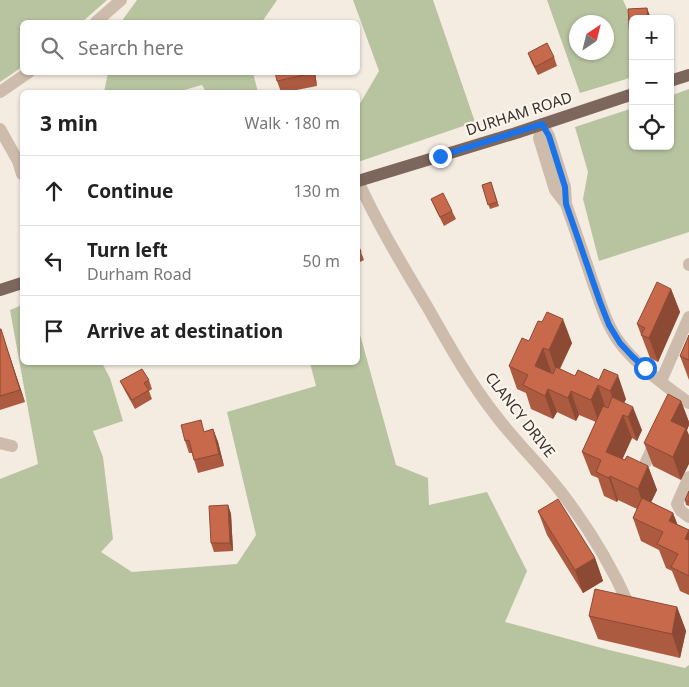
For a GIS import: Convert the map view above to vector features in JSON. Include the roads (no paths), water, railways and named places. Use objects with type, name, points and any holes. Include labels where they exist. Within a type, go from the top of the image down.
[{"type":"main road","points":[[674,80],[689,75]]},
{"type":"main road","name":"DURHAM ROAD","points":[[360,180],[629,95]]},
{"type":"main road","points":[[0,290],[20,284]]},
{"type":"street","points":[[98,20],[121,0]]},
{"type":"street","points":[[0,92],[24,75]]},
{"type":"street","points":[[542,124],[549,136],[565,187],[566,204],[609,325],[620,343],[661,382],[674,398],[689,403]]},
{"type":"street","points":[[0,129],[20,168]]},
{"type":"street","name":"CLANCY DRIVE","points":[[360,185],[391,245],[478,390],[497,417],[584,522],[628,603],[644,607]]},
{"type":"street","points":[[661,382],[689,317]]},
{"type":"street","points":[[646,462],[661,428]]},
{"type":"street","points":[[689,477],[677,504],[681,511],[689,517]]}]
